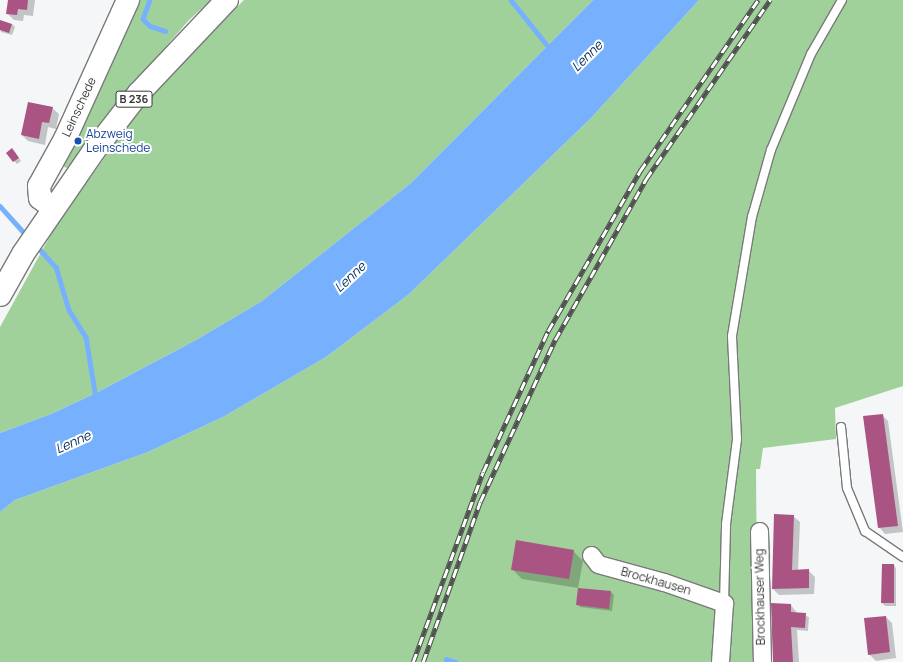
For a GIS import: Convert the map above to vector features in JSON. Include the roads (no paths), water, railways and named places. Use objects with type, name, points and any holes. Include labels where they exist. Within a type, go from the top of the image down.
[{"type":"main road","name":"Leinschede","points":[[54,208],[40,198],[39,186],[65,139],[128,0]]},
{"type":"main road","name":"B 236","points":[[1,289],[35,236],[93,152],[139,93],[227,0]]},
{"type":"street","name":"Brockhauser Weg","points":[[759,531],[762,662]]},
{"type":"street","name":"Brockhausen","points":[[591,555],[598,564],[664,582],[723,608]]},
{"type":"street","points":[[720,662],[723,608]]},
{"type":"lane","points":[[723,608],[726,524],[737,439],[732,336],[752,217],[771,150],[811,54],[842,0]]},
{"type":"lane","points":[[841,427],[848,488],[865,531],[903,557]]},
{"type":"water","name":"Lenne","points":[[593,0],[699,0],[591,118],[408,295],[326,357],[223,417],[148,452],[15,500],[0,512],[0,433],[51,414],[96,393],[196,340],[262,301],[411,183]]},
{"type":"waterway","points":[[150,0],[143,19],[150,26],[165,31]]},
{"type":"waterway","points":[[511,0],[551,50]]},
{"type":"waterway","points":[[0,206],[28,237]]},
{"type":"waterway","points":[[36,245],[56,267],[69,310],[86,337],[96,398]]},
{"type":"waterway","points":[[446,659],[456,662]]},
{"type":"railway","points":[[413,662],[483,472],[548,331],[640,171],[758,0]]},
{"type":"railway","points":[[423,662],[480,502],[555,340],[646,179],[770,0]]},
{"type":"place","name":"Abzweig Leinschede","points":[[78,141]]}]
